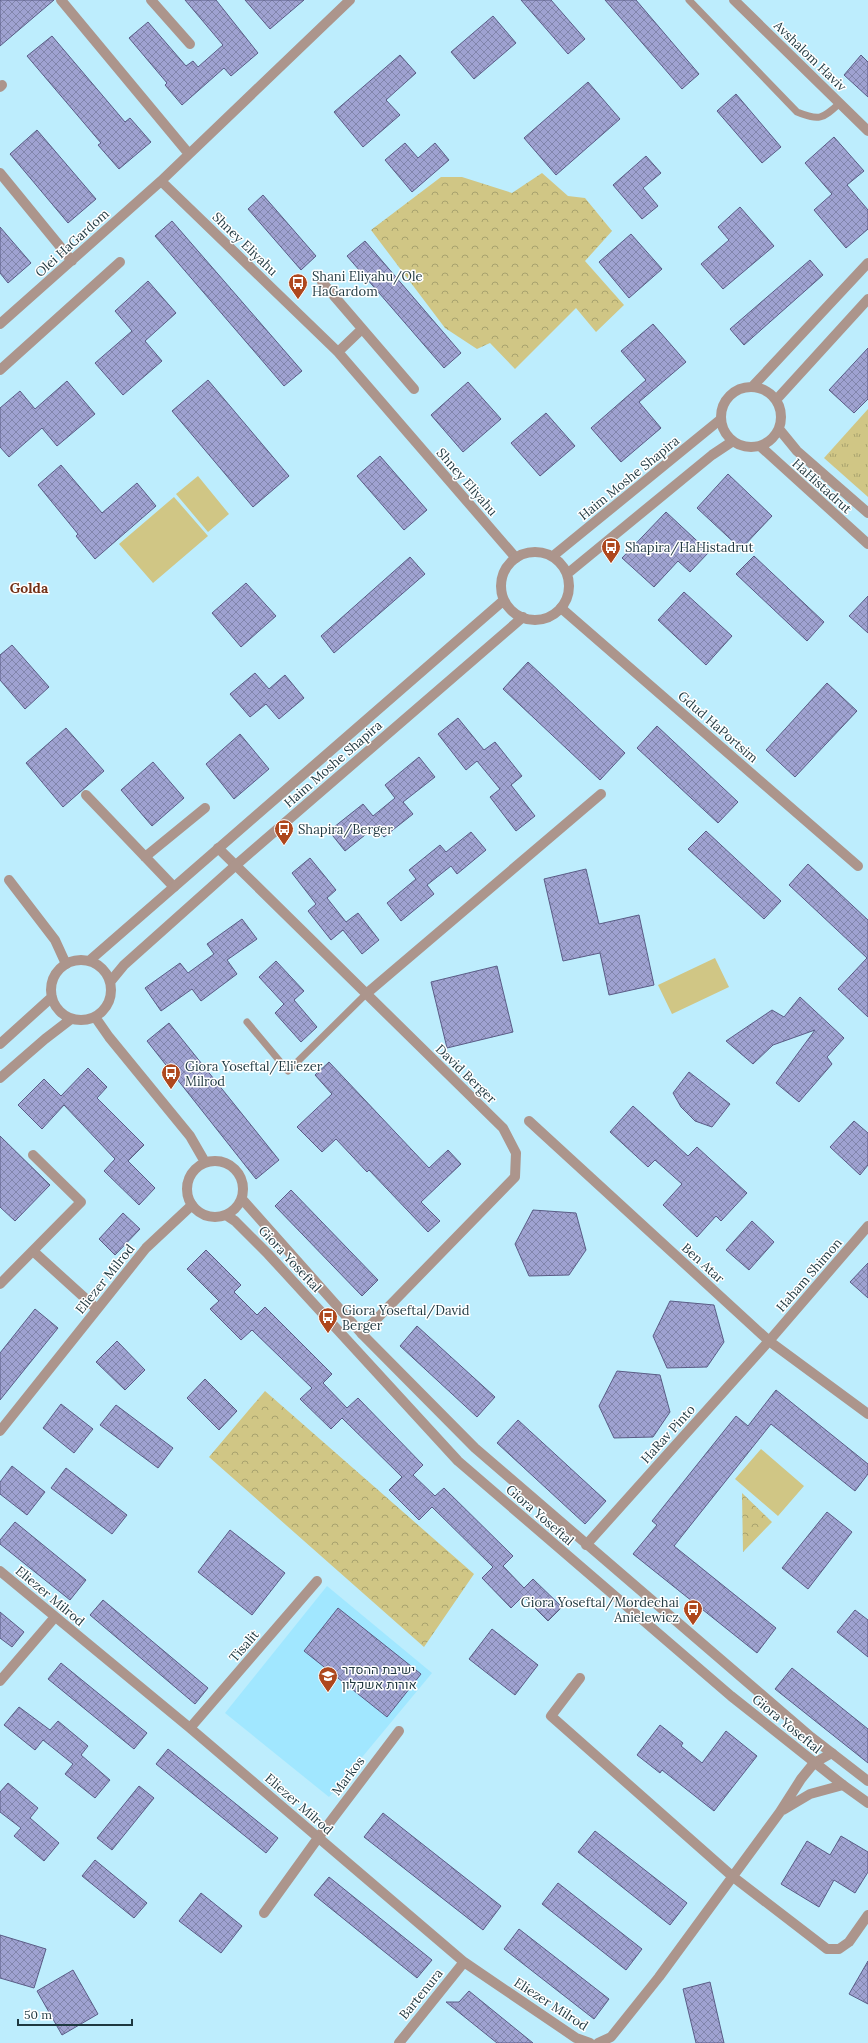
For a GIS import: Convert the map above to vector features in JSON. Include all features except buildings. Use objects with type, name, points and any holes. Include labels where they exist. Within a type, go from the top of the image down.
[{"type":"street","points":[[61,0],[189,154]]},
{"type":"street","points":[[151,0],[190,44]]},
{"type":"street","points":[[161,181],[350,0]]},
{"type":"street","name":"Avshalom Haviv","points":[[734,0],[868,131]]},
{"type":"street","points":[[0,173],[72,261]]},
{"type":"street","name":"Olei HaGardom","points":[[0,324],[161,181]]},
{"type":"street","name":"Shney Eliyahu","points":[[161,181],[338,352],[516,558]]},
{"type":"street","points":[[0,370],[120,262]]},
{"type":"street","points":[[753,386],[868,264]]},
{"type":"street","points":[[322,282],[414,389]]},
{"type":"street","points":[[776,400],[868,299]]},
{"type":"street","points":[[338,352],[362,329]]},
{"type":"street","points":[[753,386],[770,393],[776,400],[782,419],[779,429],[774,437],[760,446],[746,446],[732,441],[727,435],[721,419],[722,409],[726,399],[733,392],[742,388],[753,386]]},
{"type":"street","name":"Haim Moshe Shapira","points":[[553,556],[721,419]]},
{"type":"street","name":"HaHistadrut","points":[[779,429],[797,451],[868,513]]},
{"type":"street","points":[[567,574],[712,455],[732,441]]},
{"type":"street","name":"HaHistadrut","points":[[760,446],[868,544]]},
{"type":"street","points":[[534,552],[544,552],[553,556],[559,561],[567,574],[569,592],[561,608],[553,615],[543,619],[533,620],[523,618],[512,611],[504,600],[502,591],[504,572],[516,558],[534,552]]},
{"type":"street","name":"Haim Moshe Shapira","points":[[89,961],[504,600]]},
{"type":"street","name":"Gdud HaPortsim","points":[[561,608],[858,866]]},
{"type":"street","name":"Haim Moshe Shapira","points":[[110,982],[124,965],[236,865],[523,618]]},
{"type":"street","points":[[366,994],[601,794]]},
{"type":"street","points":[[86,795],[174,887]]},
{"type":"street","points":[[145,857],[205,808]]},
{"type":"street","name":"David Berger","points":[[218,848],[503,1128],[516,1153],[515,1177],[362,1334]]},
{"type":"street","points":[[9,880],[55,940],[66,964]]},
{"type":"street","points":[[81,960],[89,961],[102,969],[110,982],[110,998],[107,1006],[96,1017],[84,1020],[72,1019],[59,1011],[52,997],[52,982],[60,969],[66,964],[81,960]]},
{"type":"street","points":[[0,1044],[52,997]]},
{"type":"street","points":[[96,1017],[109,1037],[190,1136],[205,1162]]},
{"type":"street","points":[[0,1078],[45,1039],[72,1019]]},
{"type":"street","name":"Ben Atar","points":[[529,1121],[769,1341],[868,1414]]},
{"type":"street","points":[[0,1284],[81,1202],[33,1155]]},
{"type":"street","points":[[215,1160],[224,1162],[232,1166],[238,1172],[243,1186],[242,1199],[238,1206],[226,1215],[211,1217],[204,1215],[192,1205],[188,1198],[188,1180],[192,1173],[205,1162],[215,1160]]},
{"type":"street","name":"Giora Yoseftal","points":[[242,1199],[362,1334],[475,1448],[586,1545],[832,1753],[868,1781]]},
{"type":"street","name":"Eliezer Milrod","points":[[0,1431],[146,1248],[192,1205]]},
{"type":"street","name":"Giora Yoseftal","points":[[226,1215],[235,1221],[268,1254],[458,1461],[731,1696],[814,1763],[868,1803]]},
{"type":"street","name":"Haham Shimon","points":[[769,1341],[868,1226]]},
{"type":"street","points":[[33,1251],[97,1310]]},
{"type":"street","name":"HaRav Pinto","points":[[586,1545],[769,1341]]},
{"type":"street","name":"Eliezer Milrod","points":[[0,1571],[190,1728],[464,1962],[576,2038],[590,2043]]},
{"type":"street","name":"Tisalit","points":[[190,1728],[316,1581]]},
{"type":"street","points":[[0,1681],[55,1617]]},
{"type":"street","points":[[580,1678],[551,1716],[732,1876],[827,1949],[839,1949],[848,1942],[868,1915]]},
{"type":"street","name":"Markos","points":[[264,1913],[318,1838],[399,1731]]},
{"type":"street","name":"Eliezer Milrod","points":[[598,2043],[611,2038],[659,1977],[780,1812],[801,1779],[814,1763],[832,1753]]},
{"type":"street","name":"Eliezer Milrod","points":[[780,1812],[795,1801],[810,1794],[843,1785]]},
{"type":"street","name":"Bartenura","points":[[399,2043],[464,1962]]},
{"type":"lane","points":[[689,0],[797,112],[812,118],[826,116],[840,103]]},
{"type":"lane","points":[[247,1022],[288,1071],[366,994]]},
{"type":"shaded area","name":"ישיבת ההסדר אורות אשקלון","points":[[327,1586],[432,1673],[329,1797],[225,1713]]},
{"type":"green space","points":[[542,173],[568,196],[585,198],[612,231],[585,261],[624,305],[596,332],[576,308],[515,369],[490,343],[477,349],[445,328],[371,230],[441,177],[462,177],[512,193]]},
{"type":"green space","points":[[868,409],[868,497],[824,458]]},
{"type":"green space","points":[[198,476],[229,514],[208,532],[176,494]]},
{"type":"green space","points":[[174,497],[208,536],[153,583],[119,544]]},
{"type":"green space","points":[[715,958],[729,987],[672,1014],[658,985]]},
{"type":"green space","points":[[265,1391],[474,1574],[424,1647],[209,1457]]},
{"type":"green space","points":[[761,1449],[804,1486],[778,1516],[735,1479]]},
{"type":"green space","points":[[742,1493],[772,1522],[743,1552]]},
{"type":"place","name":"Shani Eliyahu/Ole HaGardom","points":[[298,300]]},
{"type":"place","name":"Shapira/HaHistadrut","points":[[611,564]]},
{"type":"place","name":"Shapira/Berger","points":[[284,846]]},
{"type":"place","name":"Giora Yoseftal/Eli'ezer Milrod","points":[[171,1090]]},
{"type":"place","name":"Giora Yoseftal/David Berger","points":[[328,1334]]},
{"type":"place","name":"Giora Yoseftal/Mordechai Anielewicz","points":[[693,1626]]},
{"type":"place","name":"ישיבת ההסדר אורות אשקלון","points":[[328,1693]]},
{"type":"district","name":"Golda","points":[[29,588]]}]
